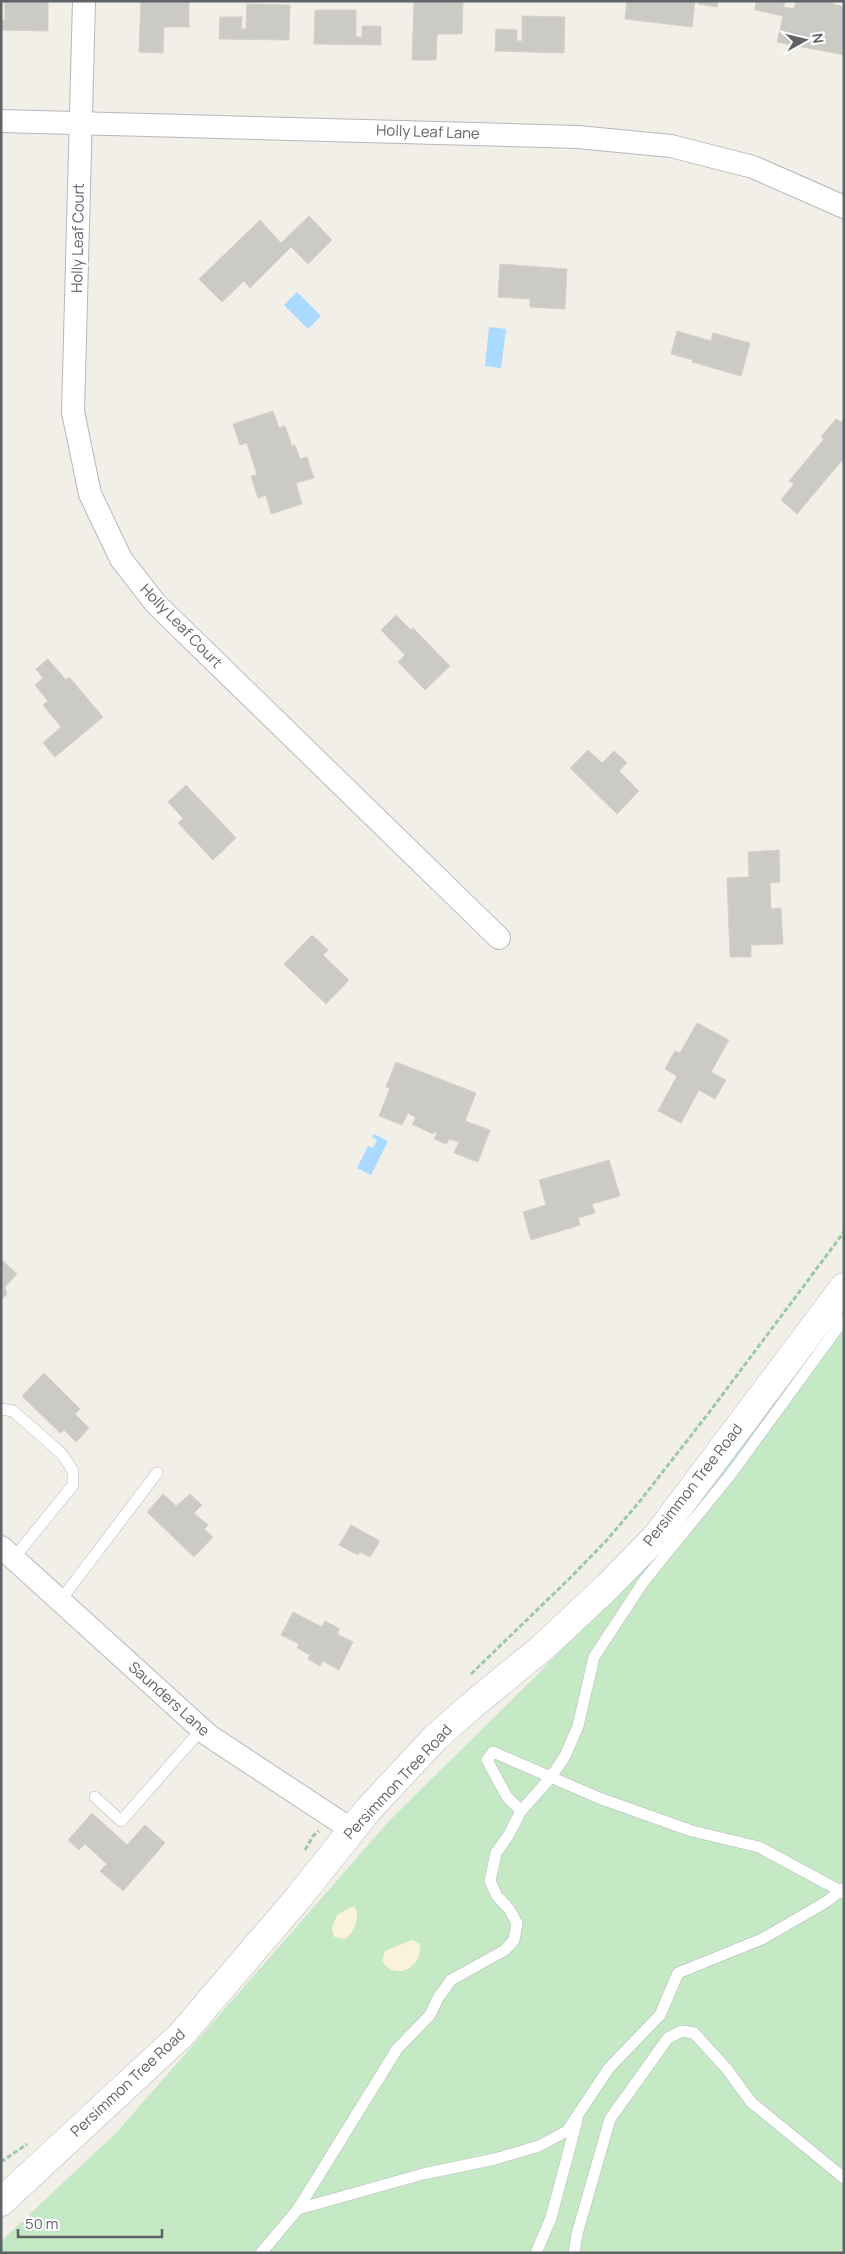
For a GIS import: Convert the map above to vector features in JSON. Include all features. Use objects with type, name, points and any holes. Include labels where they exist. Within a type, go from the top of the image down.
[{"type":"main road","name":"Persimmon Tree Road","points":[[1,2202],[181,2035],[248,1958],[352,1830],[435,1738],[542,1648],[607,1588],[656,1537],[844,1287]]},
{"type":"street","name":"Holly Leaf Court","points":[[84,1],[72,412],[90,494],[119,554],[156,604],[500,938]]},
{"type":"street","name":"Holly Leaf Lane","points":[[1,121],[578,137],[661,145],[753,168],[843,205]]},
{"type":"street","name":"Saunders Lane","points":[[7,1552],[201,1730],[352,1830]]},
{"type":"lane","points":[[261,2253],[298,2209],[397,2049],[430,2015],[438,1998],[451,1980],[505,1950],[514,1940],[517,1923],[509,1909],[497,1896],[490,1881],[496,1853],[508,1836],[520,1811],[551,1777],[565,1756],[578,1726],[594,1656],[644,1581],[731,1474],[844,1319]]},
{"type":"lane","points":[[1,1409],[14,1411],[62,1454],[73,1471],[73,1485],[7,1552]]},
{"type":"lane","points":[[60,1601],[157,1473]]},
{"type":"lane","points":[[95,1797],[121,1821],[201,1730]]},
{"type":"lane","points":[[298,2209],[423,2174],[539,2146],[567,2131],[609,2068],[660,2015],[678,1973],[762,1939],[843,1890],[759,1847],[692,1831],[599,1798],[493,1752],[487,1760],[507,1796],[520,1811]]},
{"type":"lane","points":[[574,2253],[577,2234],[610,2119],[668,2038],[682,2031],[694,2033],[726,2068],[751,2102],[844,2178]]},
{"type":"lane","points":[[536,2253],[551,2218],[578,2116]]},
{"type":"green space","points":[[844,1303],[844,2253],[1,2253],[1,2241],[116,2133],[389,1821],[537,1675],[668,1537]]},
{"type":"sand","points":[[354,1907],[356,1910],[356,1924],[345,1939],[334,1937],[332,1928],[337,1915]]},
{"type":"sand","points":[[412,1940],[420,1944],[420,1952],[413,1965],[401,1971],[394,1971],[382,1961],[385,1951]]},
{"type":"water","points":[[297,292],[321,316],[308,329],[284,305]]},
{"type":"water","points":[[489,327],[506,329],[501,368],[485,366]]},
{"type":"water","points":[[374,1134],[388,1141],[371,1175],[357,1168],[368,1146],[373,1148],[377,1140],[372,1137]]},
{"type":"building","points":[[5,1],[48,1],[48,31],[1,30],[1,20],[5,20]]},
{"type":"building","points":[[141,1],[189,1],[189,27],[164,27],[163,53],[139,52]]},
{"type":"building","points":[[414,1],[463,1],[462,34],[437,34],[436,60],[412,60]]},
{"type":"building","points":[[627,1],[695,1],[692,27],[625,19]]},
{"type":"building","points":[[699,1],[718,1],[717,7],[698,4]]},
{"type":"building","points":[[756,1],[785,1],[784,7],[794,9],[796,1],[833,1],[833,4],[844,7],[844,55],[777,42],[783,16],[755,10]]},
{"type":"building","points":[[247,4],[290,5],[289,40],[219,39],[220,17],[242,17],[241,29],[246,29]]},
{"type":"building","points":[[315,10],[356,10],[356,37],[362,37],[362,26],[381,26],[381,45],[314,44]]},
{"type":"building","points":[[522,16],[565,17],[564,53],[495,51],[496,29],[517,30],[517,41],[522,41]]},
{"type":"building","points":[[309,216],[332,240],[308,264],[291,247],[250,288],[244,281],[222,302],[199,279],[260,220],[281,243]]},
{"type":"building","points":[[500,264],[567,269],[565,309],[530,307],[530,299],[498,297]]},
{"type":"building","points":[[677,331],[711,341],[713,333],[750,343],[741,376],[671,354]]},
{"type":"building","points":[[273,411],[279,428],[285,426],[292,446],[295,445],[300,459],[307,457],[314,478],[296,483],[302,504],[271,514],[266,495],[258,498],[251,476],[257,475],[247,443],[240,445],[233,424]]},
{"type":"building","points":[[836,419],[841,422],[844,419],[844,458],[797,514],[781,500],[794,484],[789,481],[824,439],[821,437]]},
{"type":"building","points":[[396,615],[411,630],[413,628],[450,666],[425,690],[398,662],[405,655],[381,630]]},
{"type":"building","points":[[48,659],[66,680],[69,677],[103,717],[55,757],[43,743],[61,727],[43,705],[48,701],[35,685],[43,678],[36,669]]},
{"type":"building","points":[[588,750],[602,763],[614,751],[627,763],[619,771],[639,791],[617,814],[570,768]]},
{"type":"building","points":[[186,785],[236,838],[213,860],[178,823],[183,818],[168,802]]},
{"type":"building","points":[[779,850],[780,882],[770,883],[771,909],[781,908],[783,944],[751,945],[751,957],[730,957],[727,878],[749,877],[748,852]]},
{"type":"building","points":[[312,935],[328,950],[323,955],[349,980],[326,1004],[284,964]]},
{"type":"building","points":[[697,1023],[729,1040],[711,1072],[726,1080],[715,1099],[699,1090],[681,1123],[658,1111],[677,1076],[665,1069],[675,1051],[680,1053]]},
{"type":"building","points":[[396,1062],[476,1093],[465,1121],[490,1130],[478,1162],[454,1153],[459,1142],[449,1139],[446,1144],[434,1139],[437,1133],[434,1132],[433,1134],[412,1124],[416,1118],[408,1113],[402,1125],[379,1116],[390,1088],[386,1087]]},
{"type":"building","points":[[609,1160],[620,1196],[592,1204],[595,1213],[578,1218],[580,1225],[531,1240],[523,1212],[546,1205],[539,1180]]},
{"type":"building","points":[[3,1261],[17,1274],[5,1287],[7,1294],[1,1300],[1,1262]]},
{"type":"building","points":[[44,1373],[80,1409],[75,1414],[89,1428],[76,1442],[64,1430],[60,1433],[22,1396]]},
{"type":"building","points":[[163,1494],[176,1506],[190,1494],[202,1505],[194,1513],[208,1525],[204,1529],[213,1537],[194,1557],[147,1512]]},
{"type":"building","points":[[351,1525],[380,1541],[370,1557],[360,1552],[358,1555],[339,1545]]},
{"type":"building","points":[[293,1612],[322,1627],[325,1621],[340,1629],[337,1634],[353,1642],[339,1670],[323,1661],[320,1666],[308,1659],[310,1655],[297,1648],[299,1644],[281,1635]]},
{"type":"building","points":[[92,1813],[127,1845],[145,1825],[165,1843],[123,1891],[100,1871],[107,1864],[85,1844],[79,1850],[68,1840]]}]
